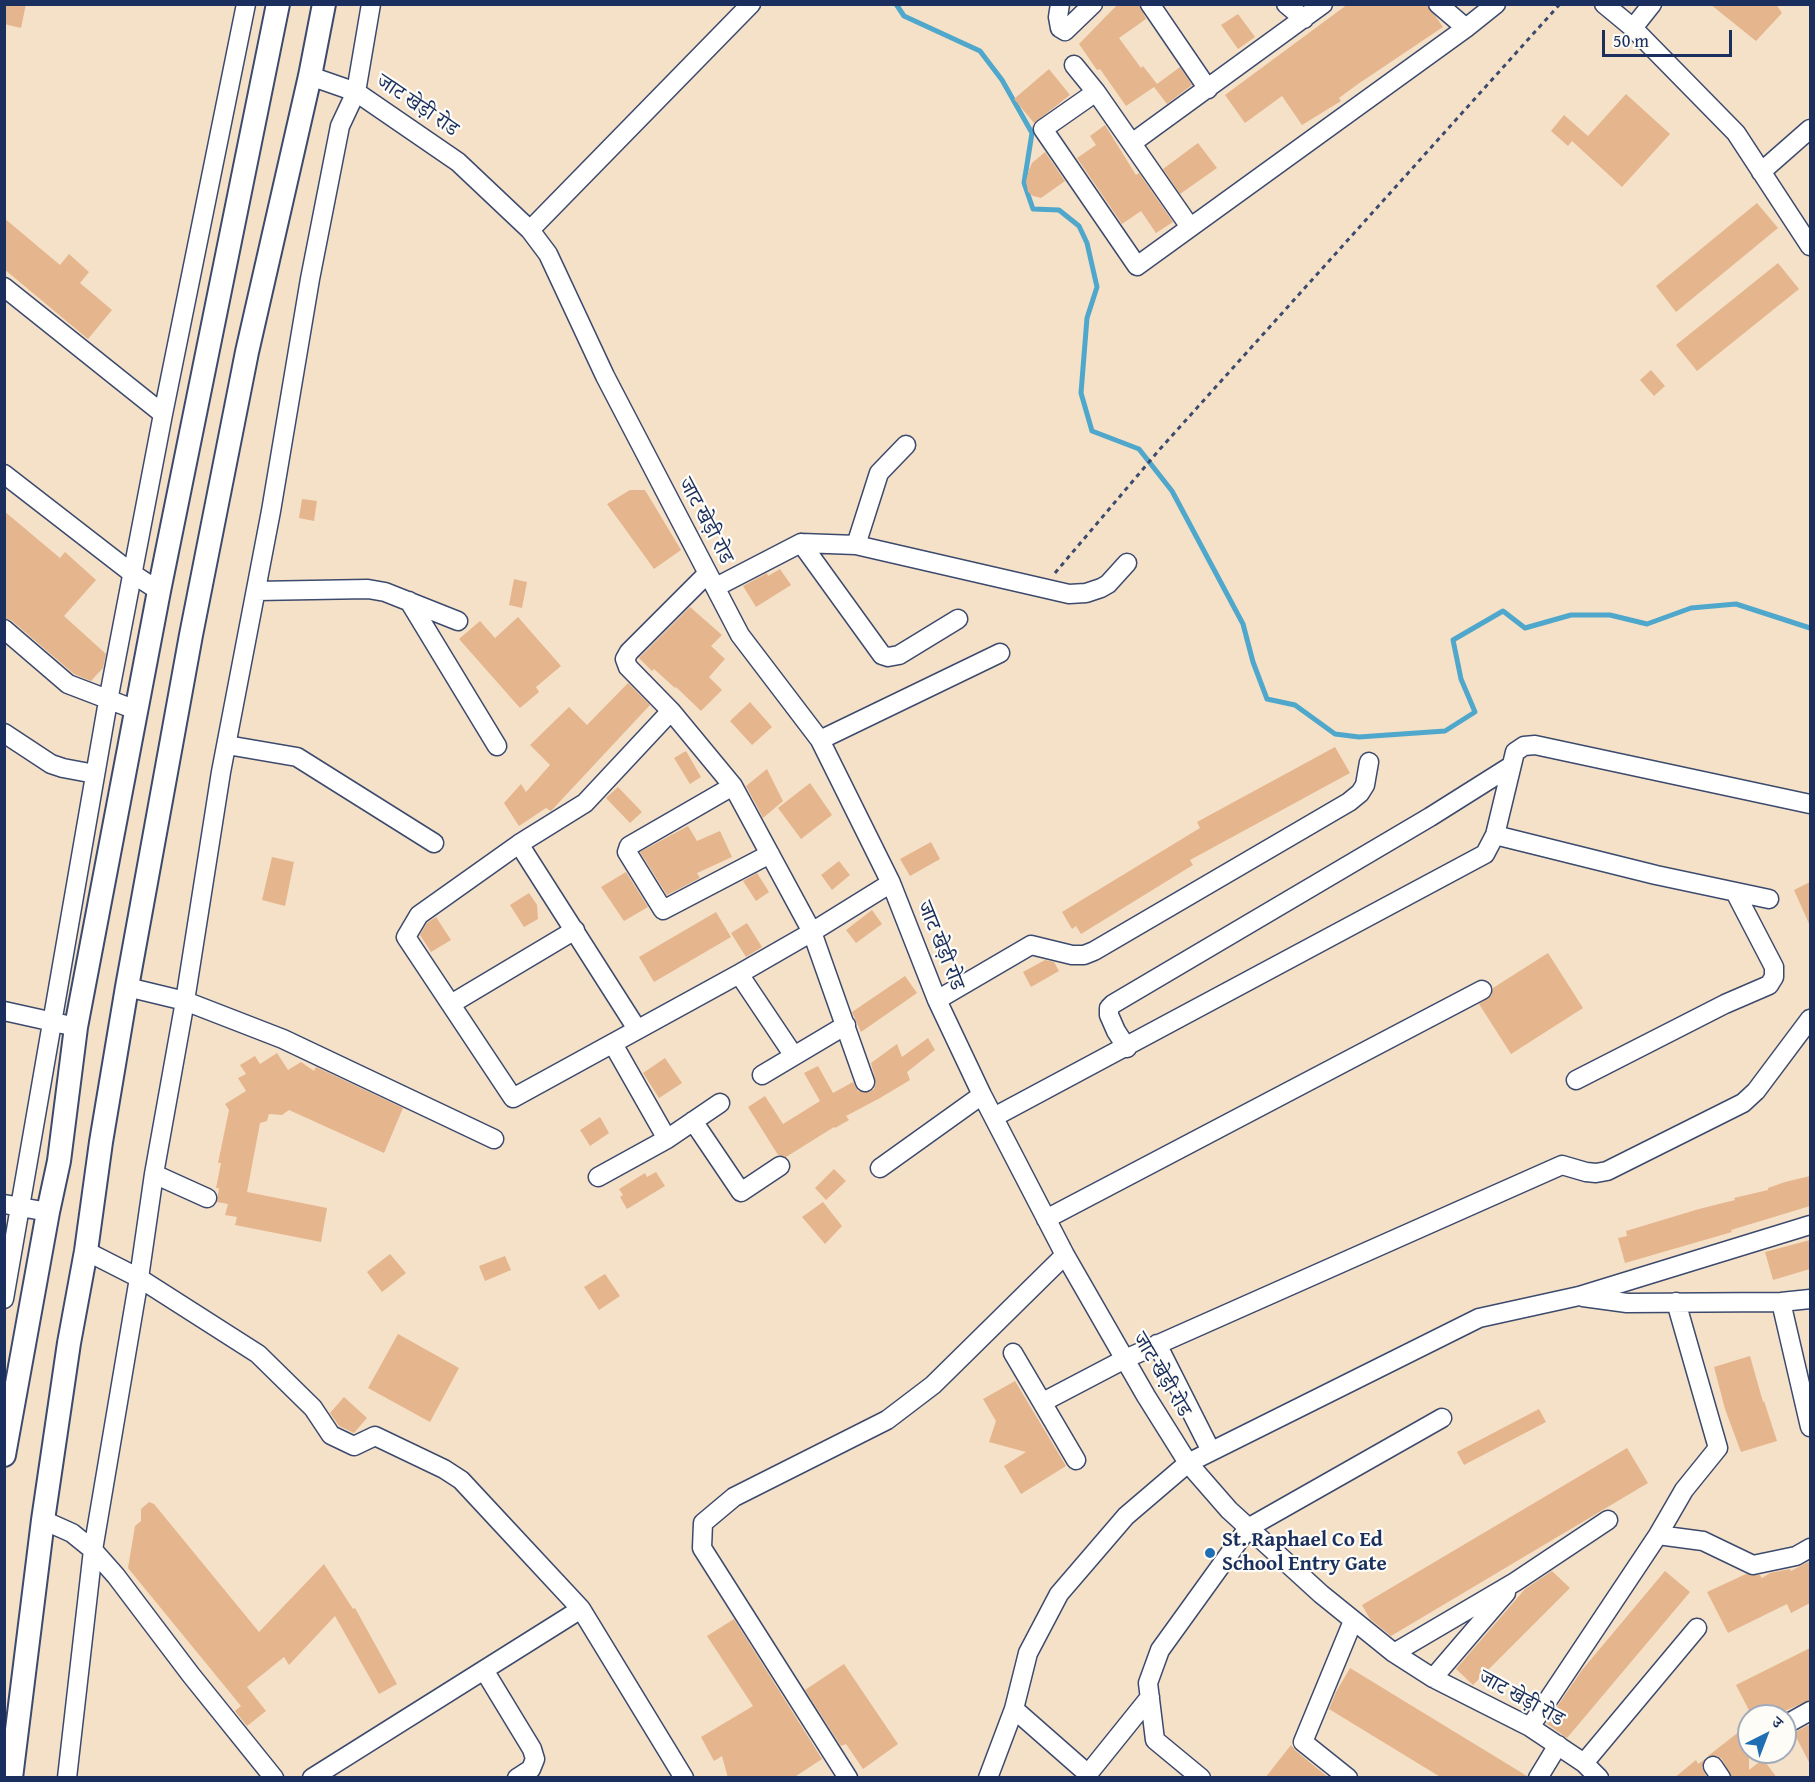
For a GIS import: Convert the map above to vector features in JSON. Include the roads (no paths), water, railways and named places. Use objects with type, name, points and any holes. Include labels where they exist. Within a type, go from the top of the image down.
[{"type":"main road","points":[[4,1455],[59,1161],[76,1027],[159,591],[278,4]]},
{"type":"main road","points":[[11,1778],[43,1520],[69,1343],[86,1251],[101,1142],[127,987],[191,635],[247,352],[310,76],[324,4]]},
{"type":"street","points":[[4,1299],[13,1205],[51,1022],[108,701],[163,414],[246,4]]},
{"type":"street","points":[[67,1778],[93,1550],[227,745],[310,279],[340,126],[356,92],[371,4]]},
{"type":"street","points":[[530,230],[751,4]]},
{"type":"street","points":[[1060,4],[1058,17],[1060,28],[1065,31],[1093,4]]},
{"type":"street","points":[[1150,4],[1208,89]]},
{"type":"street","points":[[1286,4],[1304,19]]},
{"type":"street","points":[[1132,143],[1323,4]]},
{"type":"street","points":[[1438,4],[1466,28]]},
{"type":"street","points":[[1096,92],[1043,129],[1137,266],[1496,4]]},
{"type":"street","points":[[1604,4],[1633,28],[1736,133],[1810,246]]},
{"type":"street","points":[[1633,28],[1652,4]]},
{"type":"street","points":[[1074,65],[1096,92],[1190,227]]},
{"type":"street","name":"जाट खेड़ी रोड","points":[[310,76],[356,92],[458,162],[530,230],[548,254],[605,376],[740,635],[820,740],[891,883],[937,1000],[982,1095],[1065,1255],[1188,1463],[1248,1528],[1353,1621],[1394,1653],[1433,1677],[1530,1727],[1584,1763],[1599,1778]]},
{"type":"street","points":[[1761,172],[1810,129]]},
{"type":"street","points":[[4,287],[163,414]]},
{"type":"street","points":[[856,545],[879,473],[906,445]]},
{"type":"street","points":[[4,474],[159,591]]},
{"type":"street","points":[[801,543],[882,655],[888,657],[899,655],[958,620]]},
{"type":"street","points":[[865,1082],[812,932],[733,786],[671,711],[628,667],[626,659],[629,652],[711,581],[801,543],[856,545],[1069,594],[1086,593],[1108,584],[1127,563]]},
{"type":"street","points":[[256,591],[368,589],[385,592],[458,621]]},
{"type":"street","points":[[409,601],[497,746]]},
{"type":"street","points":[[4,629],[68,684],[136,710]]},
{"type":"street","points":[[820,740],[1000,652]]},
{"type":"street","points":[[671,711],[585,802],[519,844],[419,915],[406,937],[513,1098],[739,974],[891,883]]},
{"type":"street","points":[[4,733],[51,764],[95,774]]},
{"type":"street","points":[[227,745],[297,757],[434,843]]},
{"type":"street","points":[[994,1117],[1485,854],[1495,835],[1515,752],[1524,746],[1535,745],[1810,804]]},
{"type":"street","points":[[937,1000],[1031,945],[1072,956],[1094,951],[1349,802],[1360,794],[1365,785],[1369,762]]},
{"type":"street","points":[[1126,1048],[1109,1015],[1109,1008],[1113,1004],[1430,817],[1511,766]]},
{"type":"street","points":[[733,786],[629,846],[627,852],[663,909],[770,854]]},
{"type":"street","points":[[1495,835],[1656,875],[1769,899]]},
{"type":"street","points":[[519,844],[638,1029]]},
{"type":"street","points":[[1576,1080],[1725,1004],[1769,985],[1774,977],[1774,967],[1735,892]]},
{"type":"street","points":[[451,1004],[575,930]]},
{"type":"street","points":[[739,974],[794,1056]]},
{"type":"street","points":[[127,987],[185,1001],[283,1039],[494,1139]]},
{"type":"street","points":[[1046,1219],[1482,990]]},
{"type":"street","points":[[4,1011],[76,1027]]},
{"type":"street","points":[[1042,1402],[1157,1344],[1562,1165],[1586,1172],[1607,1171],[1743,1103],[1755,1091],[1810,1019]]},
{"type":"street","points":[[762,1075],[846,1025]]},
{"type":"street","points":[[613,1044],[667,1139]]},
{"type":"street","points":[[880,1168],[982,1095]]},
{"type":"street","points":[[598,1177],[667,1139],[720,1103]]},
{"type":"street","points":[[693,1121],[741,1192],[780,1166]]},
{"type":"street","points":[[154,1174],[207,1198]]},
{"type":"street","points":[[13,1205],[48,1212]]},
{"type":"street","points":[[988,1778],[1014,1709],[1028,1653],[1059,1594],[1126,1516],[1188,1463],[1479,1318],[1579,1296],[1810,1225]]},
{"type":"street","points":[[86,1251],[139,1278],[258,1354],[313,1408],[331,1435],[354,1446],[375,1436],[444,1468],[461,1480],[581,1609],[684,1778]]},
{"type":"street","points":[[848,1778],[702,1548],[703,1523],[734,1497],[887,1420],[933,1385],[1065,1255]]},
{"type":"street","points":[[1579,1296],[1627,1303],[1781,1302],[1810,1299]]},
{"type":"street","points":[[1530,1727],[1658,1535],[1684,1490],[1718,1448],[1676,1302]]},
{"type":"street","points":[[1781,1302],[1810,1428]]},
{"type":"street","points":[[1157,1344],[1211,1451]]},
{"type":"street","points":[[1013,1353],[1076,1460]]},
{"type":"street","points":[[1201,1778],[1155,1740],[1148,1683],[1160,1650],[1248,1528],[1442,1418]]},
{"type":"street","points":[[43,1520],[72,1533],[93,1550],[116,1576],[191,1675],[274,1778]]},
{"type":"street","points":[[1394,1653],[1515,1582],[1608,1520]]},
{"type":"street","points":[[1658,1535],[1703,1540],[1752,1564],[1796,1556],[1810,1548]]},
{"type":"street","points":[[1433,1677],[1515,1582]]},
{"type":"street","points":[[312,1778],[581,1609]]},
{"type":"street","points":[[1348,1778],[1303,1742],[1353,1621]]},
{"type":"street","points":[[1584,1763],[1697,1628]]},
{"type":"street","points":[[483,1670],[532,1749],[535,1759],[531,1769],[517,1778]]},
{"type":"street","points":[[1014,1709],[1088,1774],[1150,1697]]},
{"type":"street","points":[[1538,1778],[1558,1745]]},
{"type":"waterway","points":[[896,4],[904,16],[980,51],[1002,80],[1032,133],[1024,183],[1033,209],[1059,210],[1079,226],[1087,243],[1097,287],[1087,318],[1081,393],[1092,431],[1139,449],[1172,491],[1243,624],[1253,662],[1267,699],[1295,705],[1335,734],[1359,737],[1445,731],[1475,712],[1461,679],[1453,640],[1503,611],[1525,628],[1571,615],[1610,615],[1647,624],[1691,608],[1736,604],[1810,628]]},
{"type":"place","name":"St. Raphael Co Ed School Entry Gate","points":[[1210,1553]]}]
